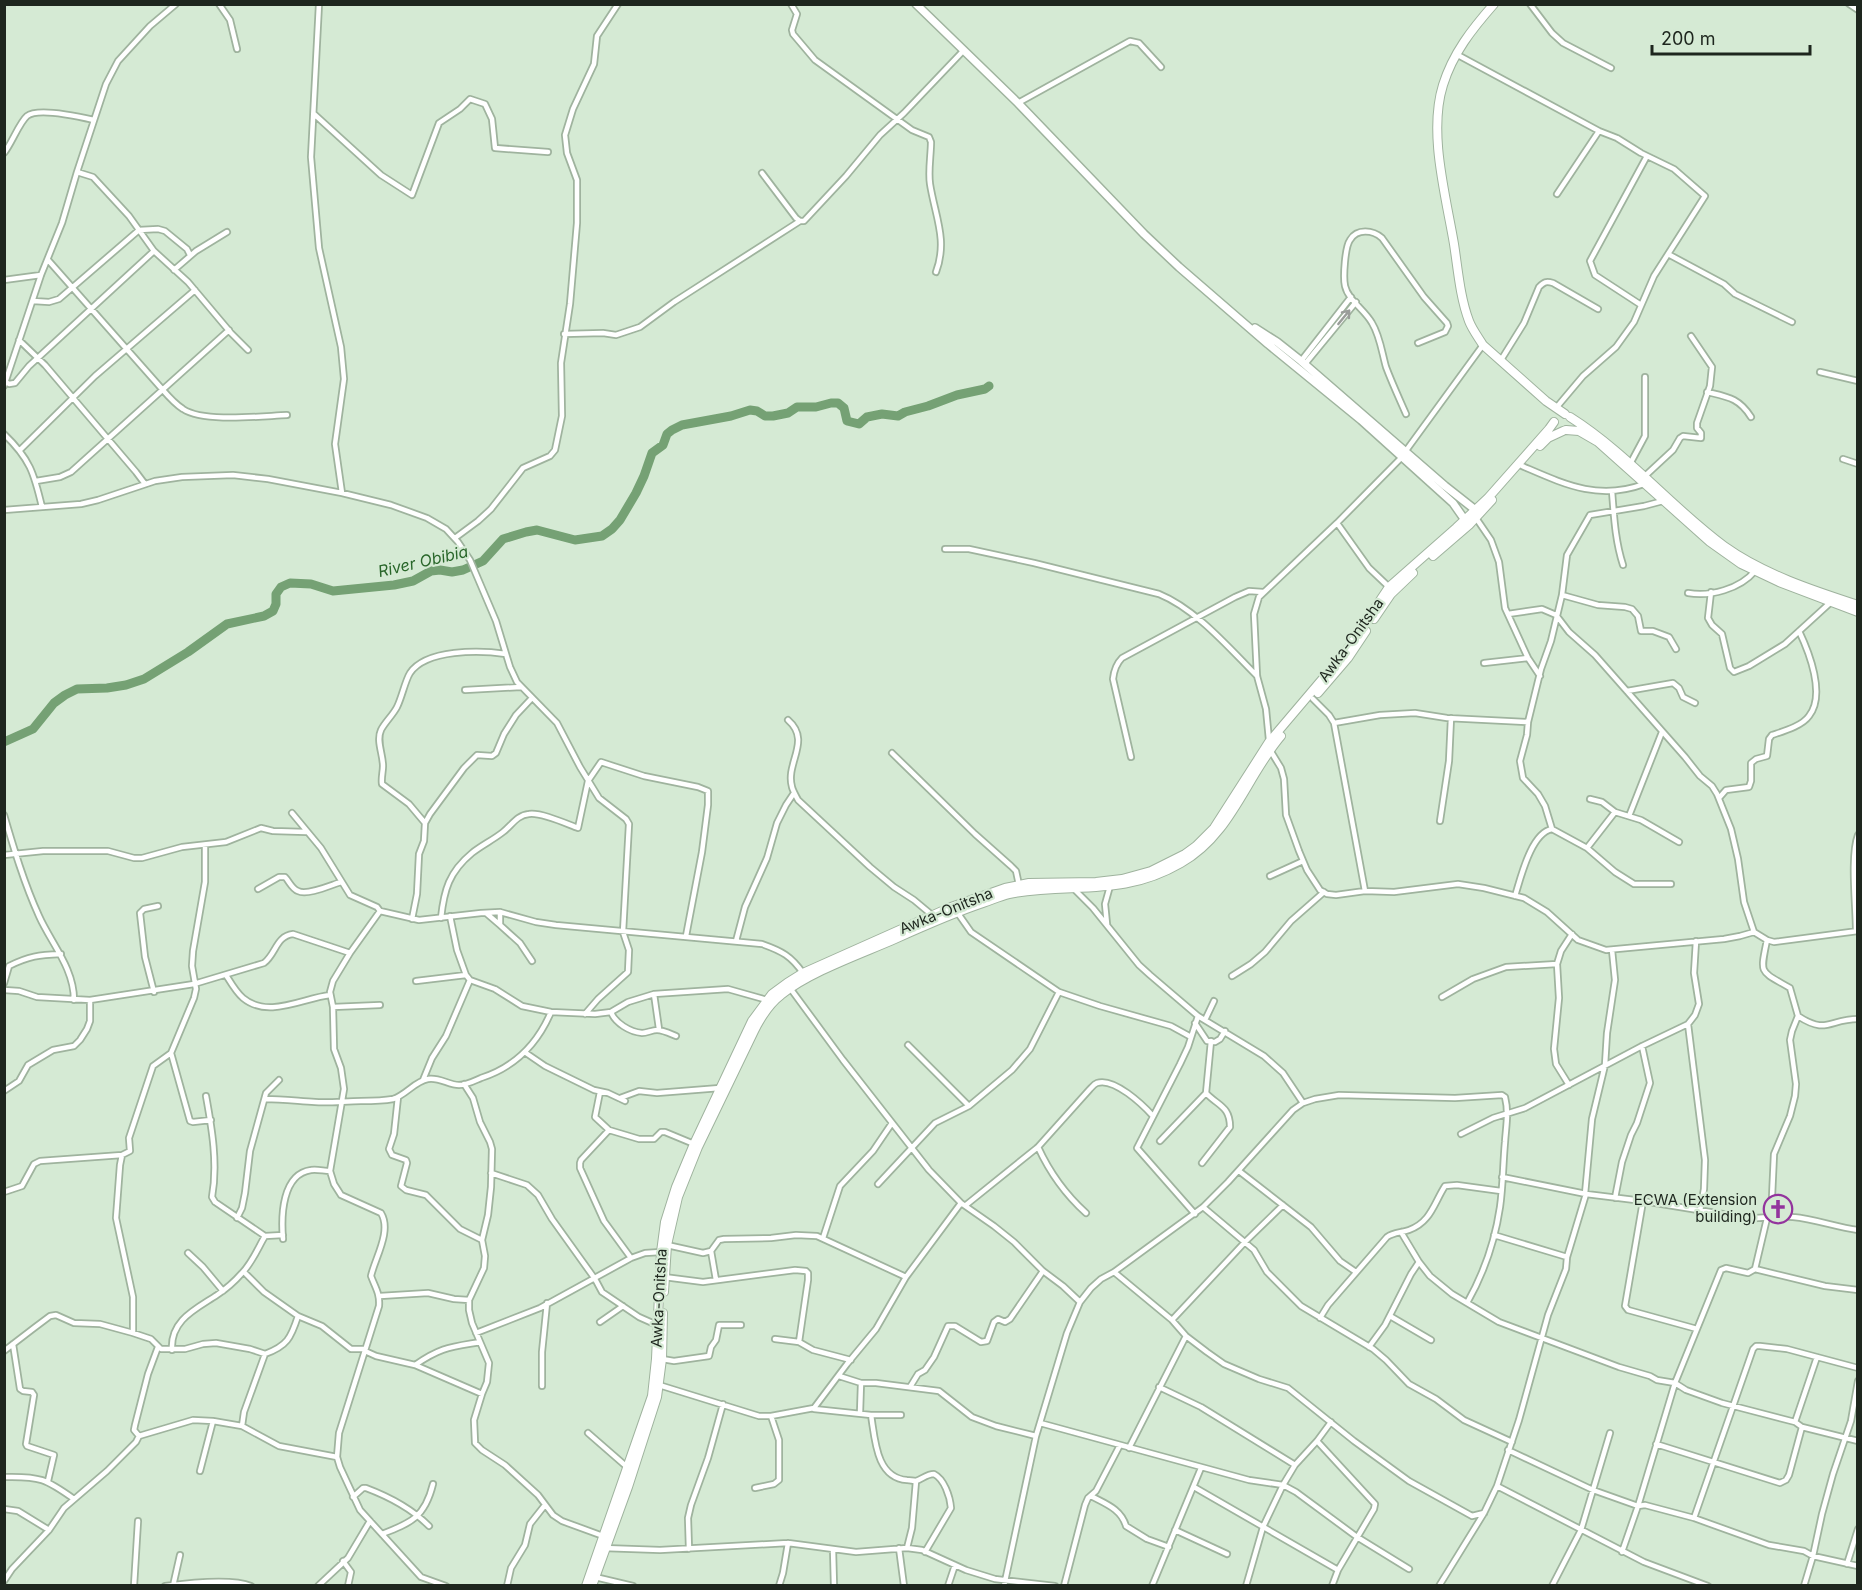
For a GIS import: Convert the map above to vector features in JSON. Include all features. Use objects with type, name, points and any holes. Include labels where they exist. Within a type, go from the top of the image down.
[{"type":"main road","points":[[916,4],[1018,103],[1144,234],[1186,273],[1242,322],[1477,514]]},
{"type":"main road","points":[[1494,4],[1463,42],[1450,64],[1440,96],[1438,123],[1438,149],[1464,300],[1470,322],[1483,345],[1556,408],[1599,436],[1630,464],[1663,501],[1710,542],[1755,571],[1857,612]]},
{"type":"main road","points":[[1242,322],[1270,337],[1303,363],[1404,454],[1453,503],[1467,523]]},
{"type":"main road","points":[[1546,400],[1557,428],[1579,431],[1598,442],[1710,535],[1741,556],[1787,579],[1857,605]]},
{"type":"main road","points":[[1554,421],[1557,416],[1568,416]]},
{"type":"main road","points":[[1565,430],[1571,423],[1568,416]]},
{"type":"main road","name":"Awka-Onitsha","points":[[1477,514],[1492,493],[1554,421]]},
{"type":"main road","name":"Awka-Onitsha","points":[[1270,746],[1348,658],[1392,594],[1477,514],[1542,443],[1565,430]]},
{"type":"main road","name":"Awka-Onitsha","points":[[594,1581],[603,1536],[656,1384],[661,1252],[670,1204],[694,1144],[746,1031],[767,1000],[803,974],[973,898],[1029,883],[1134,883],[1183,863],[1214,837],[1270,746],[1347,650],[1389,587],[1467,523]]},
{"type":"main road","name":"Awka-Onitsha","points":[[586,1586],[646,1434],[662,1359],[667,1245],[683,1182],[754,1031],[772,1003],[788,986],[957,912],[1008,895],[1036,891],[1075,890],[1112,884]]},
{"type":"street","points":[[154,251],[15,383],[5,384],[41,275],[62,223],[106,84],[118,61],[150,26],[176,4]]},
{"type":"street","points":[[219,4],[230,20],[237,49]]},
{"type":"street","points":[[319,4],[311,157],[319,248],[343,364],[343,388],[335,444],[342,493]]},
{"type":"street","points":[[454,538],[478,522],[491,509],[523,468],[550,456],[555,450],[562,416],[561,363],[570,304],[578,195],[577,180],[567,153],[565,135],[573,109],[594,64],[597,36],[618,4]]},
{"type":"street","points":[[791,4],[797,14],[793,34],[815,60],[912,130],[929,137],[931,142],[930,182],[942,246],[936,272]]},
{"type":"street","points":[[1530,4],[1552,33],[1563,43],[1611,68]]},
{"type":"street","points":[[1849,4],[1857,10]]},
{"type":"street","points":[[1018,103],[1130,41],[1139,43],[1161,67]]},
{"type":"street","points":[[564,334],[616,335],[640,327],[674,302],[808,217],[880,135],[964,51]]},
{"type":"street","points":[[1456,54],[1674,169],[1705,196],[1654,276],[1634,322],[1616,347],[1583,375],[1556,408]]},
{"type":"street","points":[[314,114],[381,175],[412,195],[439,123],[470,99],[485,104],[492,119],[495,148],[549,152]]},
{"type":"street","points":[[4,153],[22,123],[28,115],[33,113],[49,113],[94,120]]},
{"type":"street","points":[[1557,194],[1599,131]]},
{"type":"street","points":[[1641,305],[1595,275],[1590,261],[1647,156]]},
{"type":"street","points":[[77,172],[93,177],[129,216],[154,251],[195,290],[248,350]]},
{"type":"street","points":[[762,174],[800,221]]},
{"type":"street","points":[[33,301],[59,300],[139,230],[165,231],[187,249],[190,255]]},
{"type":"street","points":[[174,270],[190,255],[227,232]]},
{"type":"street","points":[[1406,414],[1387,368],[1373,324],[1351,297],[1345,285],[1347,246],[1355,234],[1374,232],[1382,238],[1424,297],[1447,323],[1445,332],[1418,343]]},
{"type":"street","points":[[1668,254],[1724,284],[1735,294],[1792,322]]},
{"type":"street","points":[[48,260],[162,389],[183,409],[193,414],[232,417],[287,415]]},
{"type":"street","points":[[4,280],[41,275]]},
{"type":"street","points":[[1501,360],[1524,323],[1539,287],[1543,283],[1548,281],[1553,283],[1598,309]]},
{"type":"street","points":[[20,450],[71,398],[195,290]]},
{"type":"street","points":[[1303,363],[1351,297]]},
{"type":"street","points":[[1303,363],[1356,302]]},
{"type":"street","points":[[36,481],[66,476],[228,330]]},
{"type":"street","points":[[1522,466],[1585,490],[1628,490],[1644,480],[1673,450],[1680,438],[1683,436],[1701,438],[1697,423],[1713,372],[1692,336]]},
{"type":"street","points":[[19,340],[45,365],[145,484]]},
{"type":"street","points":[[1483,345],[1404,454],[1337,523],[1263,592],[1256,603],[1254,614],[1257,676],[1266,709],[1270,746],[1284,779],[1286,815],[1303,861],[1315,883],[1324,892],[1335,895],[1365,891],[1394,892],[1458,884],[1515,896],[1547,912],[1578,940],[1606,950],[1740,936],[1754,932]]},
{"type":"street","points":[[1820,372],[1857,381]]},
{"type":"street","points":[[1630,464],[1645,436],[1645,377]]},
{"type":"street","points":[[1707,392],[1731,398],[1744,405],[1751,417]]},
{"type":"street","points":[[4,434],[29,463],[42,507]]},
{"type":"street","points":[[1843,459],[1857,464]]},
{"type":"street","points":[[4,510],[81,504],[145,484],[183,477],[233,475],[268,479],[392,505],[427,518],[446,529],[470,560],[496,621],[510,668],[521,687],[557,723],[599,798],[629,824],[623,932],[629,950],[628,972],[585,1014]]},
{"type":"street","points":[[1612,490],[1614,532],[1623,565]]},
{"type":"street","points":[[1663,501],[1588,516],[1586,524],[1567,555],[1562,596],[1528,722],[1521,769],[1526,782],[1538,794],[1545,806],[1552,829],[1587,848],[1615,872],[1634,884],[1671,884]]},
{"type":"street","points":[[1477,514],[1491,540],[1499,562],[1505,608],[1528,658],[1540,676]]},
{"type":"street","points":[[1337,523],[1369,568],[1389,587]]},
{"type":"street","points":[[945,549],[969,549],[1159,594],[1196,618],[1257,676]]},
{"type":"street","points":[[1688,593],[1701,594],[1738,585],[1755,571]]},
{"type":"street","points":[[1131,757],[1113,679],[1118,662],[1242,594],[1250,591],[1263,592]]},
{"type":"street","points":[[1711,592],[1708,618],[1722,634],[1730,668],[1734,672],[1749,666],[1785,644],[1831,602]]},
{"type":"street","points":[[1562,596],[1598,605],[1632,609],[1638,616],[1641,631],[1653,631],[1669,637],[1676,649]]},
{"type":"street","points":[[1508,614],[1542,609],[1557,615],[1569,632],[1595,655],[1700,776],[1712,786],[1731,829],[1744,902],[1754,932],[1767,940],[1780,942],[1857,931],[1855,858],[1857,834]]},
{"type":"street","points":[[1719,798],[1726,790],[1749,787],[1751,763],[1767,756],[1772,735],[1805,720],[1815,706],[1817,701],[1813,669],[1799,631]]},
{"type":"street","points":[[425,823],[409,804],[382,784],[383,763],[379,736],[382,727],[396,709],[408,677],[418,663],[456,653],[482,651],[506,654]]},
{"type":"street","points":[[1484,663],[1528,658]]},
{"type":"street","points":[[1627,691],[1673,683],[1683,697],[1695,703]]},
{"type":"street","points":[[465,690],[521,687]]},
{"type":"street","points":[[412,919],[425,823],[464,768],[477,755],[492,756],[496,753],[516,715],[532,698]]},
{"type":"street","points":[[1313,699],[1334,723],[1365,891]]},
{"type":"street","points":[[1334,723],[1380,715],[1415,713],[1451,718],[1528,722]]},
{"type":"street","points":[[1440,821],[1449,761],[1451,718]]},
{"type":"street","points":[[788,720],[795,725],[798,736],[791,785],[806,808],[846,847],[932,915]]},
{"type":"street","points":[[1629,816],[1662,732]]},
{"type":"street","points":[[892,753],[1016,871],[1019,885]]},
{"type":"street","points":[[441,918],[445,892],[451,876],[459,865],[521,816],[532,813],[578,828],[588,781],[601,762],[644,776],[708,791],[702,852],[686,936]]},
{"type":"street","points":[[736,941],[745,907],[767,858],[777,823],[795,793]]},
{"type":"street","points":[[1590,799],[1602,802],[1615,812],[1641,820],[1679,842]]},
{"type":"street","points":[[1587,848],[1615,812]]},
{"type":"street","points":[[292,813],[321,848],[350,896],[377,907],[380,911],[412,919],[429,920],[500,912],[556,926],[762,944],[778,949],[791,958],[803,974]]},
{"type":"street","points":[[4,815],[15,853],[39,916],[61,954],[73,987],[74,1000]]},
{"type":"street","points":[[4,855],[44,851],[108,851],[142,858],[182,847],[226,842],[261,828],[273,831],[306,832]]},
{"type":"street","points":[[1515,896],[1526,861],[1539,838],[1552,829]]},
{"type":"street","points":[[4,1192],[22,1186],[34,1164],[40,1161],[122,1155],[130,1151],[129,1138],[153,1066],[171,1053],[189,1008],[193,1004],[196,989],[192,959],[205,882],[205,845]]},
{"type":"street","points":[[1270,876],[1303,861]]},
{"type":"street","points":[[258,889],[279,877],[285,877],[300,893],[341,882]]},
{"type":"street","points":[[1068,883],[1107,924],[1139,965],[1198,1016],[1264,1056],[1283,1073],[1303,1103]]},
{"type":"street","points":[[1107,924],[1105,904],[1112,884]]},
{"type":"street","points":[[1232,976],[1265,952],[1291,921],[1324,892]]},
{"type":"street","points":[[154,992],[145,957],[140,913],[144,909],[158,906]]},
{"type":"street","points":[[380,911],[333,981],[330,994],[333,1007],[334,1049],[344,1079],[343,1102],[330,1171],[336,1190],[341,1195],[381,1213],[384,1217],[384,1231],[371,1276],[380,1296],[379,1306],[339,1433],[337,1456],[360,1510],[421,1577],[446,1586]]},
{"type":"street","points":[[485,912],[520,943],[532,961]]},
{"type":"street","points":[[500,912],[500,925]]},
{"type":"street","points":[[957,912],[971,932],[1059,992],[1171,1026],[1191,1037]]},
{"type":"street","points":[[450,916],[457,950],[466,975],[470,980],[495,989],[522,1006],[551,1012],[585,1014],[611,1012],[628,1002],[654,994],[728,989],[767,1000]]},
{"type":"street","points":[[4,990],[19,991],[38,997],[74,1000],[154,992],[194,984],[264,963],[269,960],[281,938],[293,934],[350,953]]},
{"type":"street","points":[[1569,1085],[1554,1058],[1559,998],[1557,964],[1561,951],[1572,934]]},
{"type":"street","points":[[1767,940],[1761,967],[1764,972],[1790,988],[1798,1016],[1806,1022],[1821,1027],[1843,1020],[1857,1019]]},
{"type":"street","points":[[1461,1134],[1487,1120],[1525,1108],[1688,1024],[1699,1004],[1694,973],[1696,941]]},
{"type":"street","points":[[1439,1586],[1484,1513],[1497,1486],[1534,1368],[1541,1337],[1566,1269],[1567,1257],[1585,1194],[1592,1119],[1605,1065],[1615,981],[1612,950]]},
{"type":"street","points":[[4,983],[9,966],[31,956],[61,954]]},
{"type":"street","points":[[1442,996],[1473,979],[1506,967],[1557,964]]},
{"type":"street","points":[[226,975],[245,999],[268,1008],[330,994]]},
{"type":"street","points":[[416,981],[466,975]]},
{"type":"street","points":[[422,1080],[446,1036],[470,980]]},
{"type":"street","points":[[788,986],[912,1149],[964,1204],[1014,1242],[1043,1271],[1064,1286],[1080,1302]]},
{"type":"street","points":[[878,1184],[935,1124],[969,1106],[1012,1070],[1030,1049],[1059,992]]},
{"type":"street","points":[[654,994],[659,1029]]},
{"type":"street","points":[[4,1091],[19,1082],[28,1065],[52,1050],[74,1046],[80,1040],[90,1021],[90,1000]]},
{"type":"street","points":[[1204,1020],[1214,1001]]},
{"type":"street","points":[[333,1007],[380,1005]]},
{"type":"street","points":[[265,1099],[296,1099],[314,1102],[378,1101],[398,1097],[422,1080],[432,1078],[457,1085],[464,1084],[501,1072],[526,1053],[544,1030],[551,1012]]},
{"type":"street","points":[[611,1012],[614,1019],[633,1031],[643,1033],[659,1029],[676,1036]]},
{"type":"street","points":[[1195,1214],[1138,1151],[1138,1145],[1176,1075],[1198,1016]]},
{"type":"street","points":[[1622,1552],[1675,1383],[1720,1270],[1726,1268],[1749,1273],[1755,1269],[1772,1197],[1774,1154],[1794,1104],[1796,1084],[1790,1040],[1798,1016]]},
{"type":"street","points":[[1195,1023],[1208,1041],[1220,1040],[1225,1031]]},
{"type":"street","points":[[1688,1024],[1704,1160],[1704,1189],[1700,1211]]},
{"type":"street","points":[[1160,1142],[1206,1093],[1211,1041]]},
{"type":"street","points":[[908,1045],[969,1106]]},
{"type":"street","points":[[1615,1198],[1622,1162],[1650,1083],[1642,1046]]},
{"type":"street","points":[[171,1053],[190,1121],[210,1120]]},
{"type":"street","points":[[526,1053],[545,1066],[594,1090],[625,1101]]},
{"type":"street","points":[[237,1218],[242,1208],[250,1150],[265,1099],[269,1089],[279,1080]]},
{"type":"street","points":[[814,1408],[876,1329],[906,1277],[964,1204],[1038,1147],[1098,1082],[1127,1091],[1153,1116]]},
{"type":"street","points":[[464,1084],[472,1098],[492,1149],[488,1215],[482,1240],[485,1256],[484,1268],[469,1300],[469,1310],[476,1333],[489,1363],[487,1382],[474,1420],[475,1443],[505,1465],[538,1495],[553,1515],[562,1521],[603,1536]]},
{"type":"street","points":[[619,1099],[639,1090],[657,1093],[720,1088]]},
{"type":"street","points":[[600,1092],[595,1117],[609,1130],[649,1140],[664,1132],[694,1144]]},
{"type":"street","points":[[1202,1163],[1230,1127],[1228,1113],[1224,1107],[1206,1093]]},
{"type":"street","points":[[1004,1586],[1036,1436],[1067,1333],[1080,1302],[1101,1279],[1203,1207],[1239,1171],[1293,1110],[1303,1103],[1339,1095],[1455,1098],[1502,1095],[1506,1100],[1507,1113],[1500,1207],[1491,1251],[1478,1285],[1467,1303]]},
{"type":"street","points":[[206,1096],[213,1135],[215,1181],[212,1197],[215,1202],[265,1236],[283,1237],[285,1200],[294,1177],[312,1170],[330,1171]]},
{"type":"street","points":[[398,1097],[389,1149],[392,1155],[406,1160],[401,1186],[406,1190],[426,1195],[460,1229],[482,1240]]},
{"type":"street","points":[[823,1238],[840,1186],[873,1151],[892,1123]]},
{"type":"street","points":[[609,1130],[581,1161],[580,1168],[604,1221],[631,1258]]},
{"type":"street","points":[[1038,1147],[1050,1170],[1086,1213]]},
{"type":"street","points":[[122,1155],[116,1218],[133,1297],[133,1333]]},
{"type":"street","points":[[1239,1171],[1311,1227],[1340,1261],[1356,1272]]},
{"type":"street","points":[[491,1173],[527,1185],[538,1195],[602,1292],[639,1317],[657,1325]]},
{"type":"street","points":[[1502,1178],[1585,1194],[1760,1219],[1768,1217],[1806,1218],[1857,1230]]},
{"type":"street","points":[[1320,1318],[1328,1305],[1387,1237],[1393,1233],[1410,1230],[1425,1219],[1434,1209],[1445,1186],[1457,1185],[1501,1191]]},
{"type":"street","points":[[1642,1201],[1625,1306],[1628,1310],[1697,1329]]},
{"type":"street","points":[[1172,1320],[1283,1205]]},
{"type":"street","points":[[1203,1207],[1254,1250],[1267,1272],[1301,1306],[1369,1347],[1386,1360],[1409,1384],[1436,1399],[1464,1420],[1512,1442]]},
{"type":"street","points":[[1401,1232],[1430,1276],[1452,1294],[1499,1322],[1657,1380],[1675,1383],[1686,1390],[1732,1406],[1857,1441]]},
{"type":"street","points":[[667,1245],[703,1253],[711,1251],[719,1240],[724,1239],[796,1235],[823,1238],[906,1277]]},
{"type":"street","points":[[1494,1235],[1567,1257]]},
{"type":"street","points":[[172,1350],[174,1334],[182,1320],[190,1312],[223,1291],[244,1272],[265,1236]]},
{"type":"street","points":[[711,1251],[716,1280]]},
{"type":"street","points":[[476,1333],[540,1308],[631,1258],[645,1253],[661,1252]]},
{"type":"street","points":[[188,1253],[223,1291]]},
{"type":"street","points":[[1369,1347],[1390,1316],[1419,1262]]},
{"type":"street","points":[[1755,1269],[1825,1286],[1857,1290]]},
{"type":"street","points":[[664,1277],[694,1282],[795,1270],[806,1271],[808,1280],[799,1342]]},
{"type":"street","points":[[910,1387],[918,1374],[925,1370],[934,1357],[948,1326],[955,1326],[981,1342],[987,1341],[994,1322],[998,1319],[1005,1322],[1010,1319],[1043,1271]]},
{"type":"street","points":[[244,1272],[264,1292],[298,1316],[322,1326],[351,1349],[365,1350],[376,1356],[415,1365],[482,1394]]},
{"type":"street","points":[[1114,1272],[1172,1320],[1186,1336],[1224,1364],[1288,1388],[1391,1468],[1428,1493],[1472,1516],[1484,1513]]},
{"type":"street","points":[[380,1296],[428,1293],[469,1300]]},
{"type":"street","points":[[542,1386],[542,1352],[547,1303]]},
{"type":"street","points":[[600,1322],[623,1306]]},
{"type":"street","points":[[4,1351],[50,1316],[56,1316],[74,1323],[100,1324],[133,1333],[150,1339],[161,1349],[172,1350],[216,1343],[265,1354]]},
{"type":"street","points":[[242,1426],[244,1412],[265,1354],[285,1344],[291,1337],[298,1316]]},
{"type":"street","points":[[1390,1316],[1431,1340]]},
{"type":"street","points":[[662,1359],[709,1356],[719,1325],[741,1325]]},
{"type":"street","points":[[1129,1448],[1186,1336]]},
{"type":"street","points":[[775,1339],[799,1342],[813,1350],[851,1360]]},
{"type":"street","points":[[415,1365],[432,1353],[447,1347],[480,1342]]},
{"type":"street","points":[[13,1344],[20,1389],[32,1392],[34,1395],[26,1444],[54,1455],[48,1481]]},
{"type":"street","points":[[1694,1518],[1732,1406],[1756,1346],[1787,1349],[1857,1368]]},
{"type":"street","points":[[139,1436],[134,1430],[135,1425],[148,1374],[158,1347]]},
{"type":"street","points":[[1795,1422],[1816,1357]]},
{"type":"street","points":[[839,1376],[861,1383],[939,1391],[972,1417],[1036,1436]]},
{"type":"street","points":[[1804,1586],[1822,1514],[1851,1421],[1857,1381]]},
{"type":"street","points":[[860,1413],[861,1383]]},
{"type":"street","points":[[656,1384],[759,1416],[814,1408],[871,1415],[901,1415]]},
{"type":"street","points":[[1160,1387],[1201,1407],[1295,1465]]},
{"type":"street","points":[[689,1549],[688,1518],[691,1505],[708,1458],[723,1404]]},
{"type":"street","points":[[871,1415],[885,1471],[902,1480],[916,1480],[930,1474],[942,1479],[951,1503],[947,1517],[925,1552]]},
{"type":"street","points":[[755,1488],[774,1484],[779,1480],[779,1440],[771,1416]]},
{"type":"street","points":[[139,1436],[193,1420],[213,1421],[242,1426],[279,1446],[337,1456]]},
{"type":"street","points":[[200,1471],[213,1421]]},
{"type":"street","points":[[1246,1586],[1263,1527],[1283,1485],[1295,1465],[1317,1441],[1330,1422]]},
{"type":"street","points":[[1040,1423],[1201,1468],[1249,1480],[1283,1485],[1296,1492],[1357,1538],[1409,1569]]},
{"type":"street","points":[[1656,1444],[1783,1482],[1789,1475],[1802,1427]]},
{"type":"street","points":[[1552,1586],[1581,1530],[1610,1433]]},
{"type":"street","points":[[588,1434],[627,1467]]},
{"type":"street","points":[[4,1581],[12,1569],[49,1530],[64,1508],[136,1443],[139,1436]]},
{"type":"street","points":[[1317,1441],[1375,1504],[1338,1570],[1332,1586]]},
{"type":"street","points":[[1064,1586],[1085,1505],[1088,1498],[1096,1491],[1120,1445]]},
{"type":"street","points":[[1508,1450],[1593,1490],[1638,1506],[1645,1505],[1694,1518],[1769,1545],[1803,1551],[1813,1556],[1857,1566]]},
{"type":"street","points":[[1152,1586],[1201,1468]]},
{"type":"street","points":[[4,1477],[48,1481],[74,1499]]},
{"type":"street","points":[[907,1548],[912,1528],[916,1480]]},
{"type":"street","points":[[382,1534],[402,1527],[419,1515],[430,1496],[433,1485]]},
{"type":"street","points":[[1497,1486],[1622,1552],[1660,1570],[1708,1586]]},
{"type":"street","points":[[1194,1487],[1338,1570]]},
{"type":"street","points":[[353,1497],[366,1488],[401,1504],[419,1515],[429,1526]]},
{"type":"street","points":[[1091,1496],[1115,1509],[1124,1519],[1126,1526],[1147,1539],[1169,1547]]},
{"type":"street","points":[[507,1586],[511,1568],[525,1545],[530,1524],[545,1505]]},
{"type":"street","points":[[4,1509],[18,1511],[49,1530]]},
{"type":"street","points":[[134,1586],[138,1521]]},
{"type":"street","points":[[318,1586],[348,1558],[370,1521]]},
{"type":"street","points":[[1847,1564],[1857,1529]]},
{"type":"street","points":[[1175,1530],[1227,1554]]},
{"type":"street","points":[[602,1548],[636,1551],[788,1543],[856,1552],[907,1548],[925,1552],[986,1576],[1055,1586]]},
{"type":"street","points":[[779,1586],[788,1543]]},
{"type":"street","points":[[899,1548],[904,1586]]},
{"type":"street","points":[[833,1549],[834,1586]]},
{"type":"street","points":[[173,1585],[180,1555]]},
{"type":"street","points":[[343,1561],[351,1572],[348,1586]]},
{"type":"street","points":[[948,1586],[955,1565]]},
{"type":"street","points":[[165,1586],[225,1581],[236,1581],[251,1586]]},
{"type":"street","points":[[594,1581],[633,1586]]},
{"type":"waterway","name":"River Obibia","points":[[4,742],[33,729],[54,703],[77,689],[107,688],[144,679],[227,624],[264,616],[273,611],[276,594],[281,587],[290,583],[311,584],[333,591],[394,585],[413,581],[431,571],[463,570],[483,561],[503,539],[526,532],[537,530],[575,540],[602,536],[620,520],[636,493],[652,453],[663,445],[667,434],[682,425],[750,410],[765,416],[773,416],[788,413],[797,407],[816,407],[831,403],[838,403],[844,408],[847,421],[859,424],[867,417],[882,414],[898,416],[989,386]]},
{"type":"place","name":"ECWA (Extension building)","points":[[1778,1209]]}]
